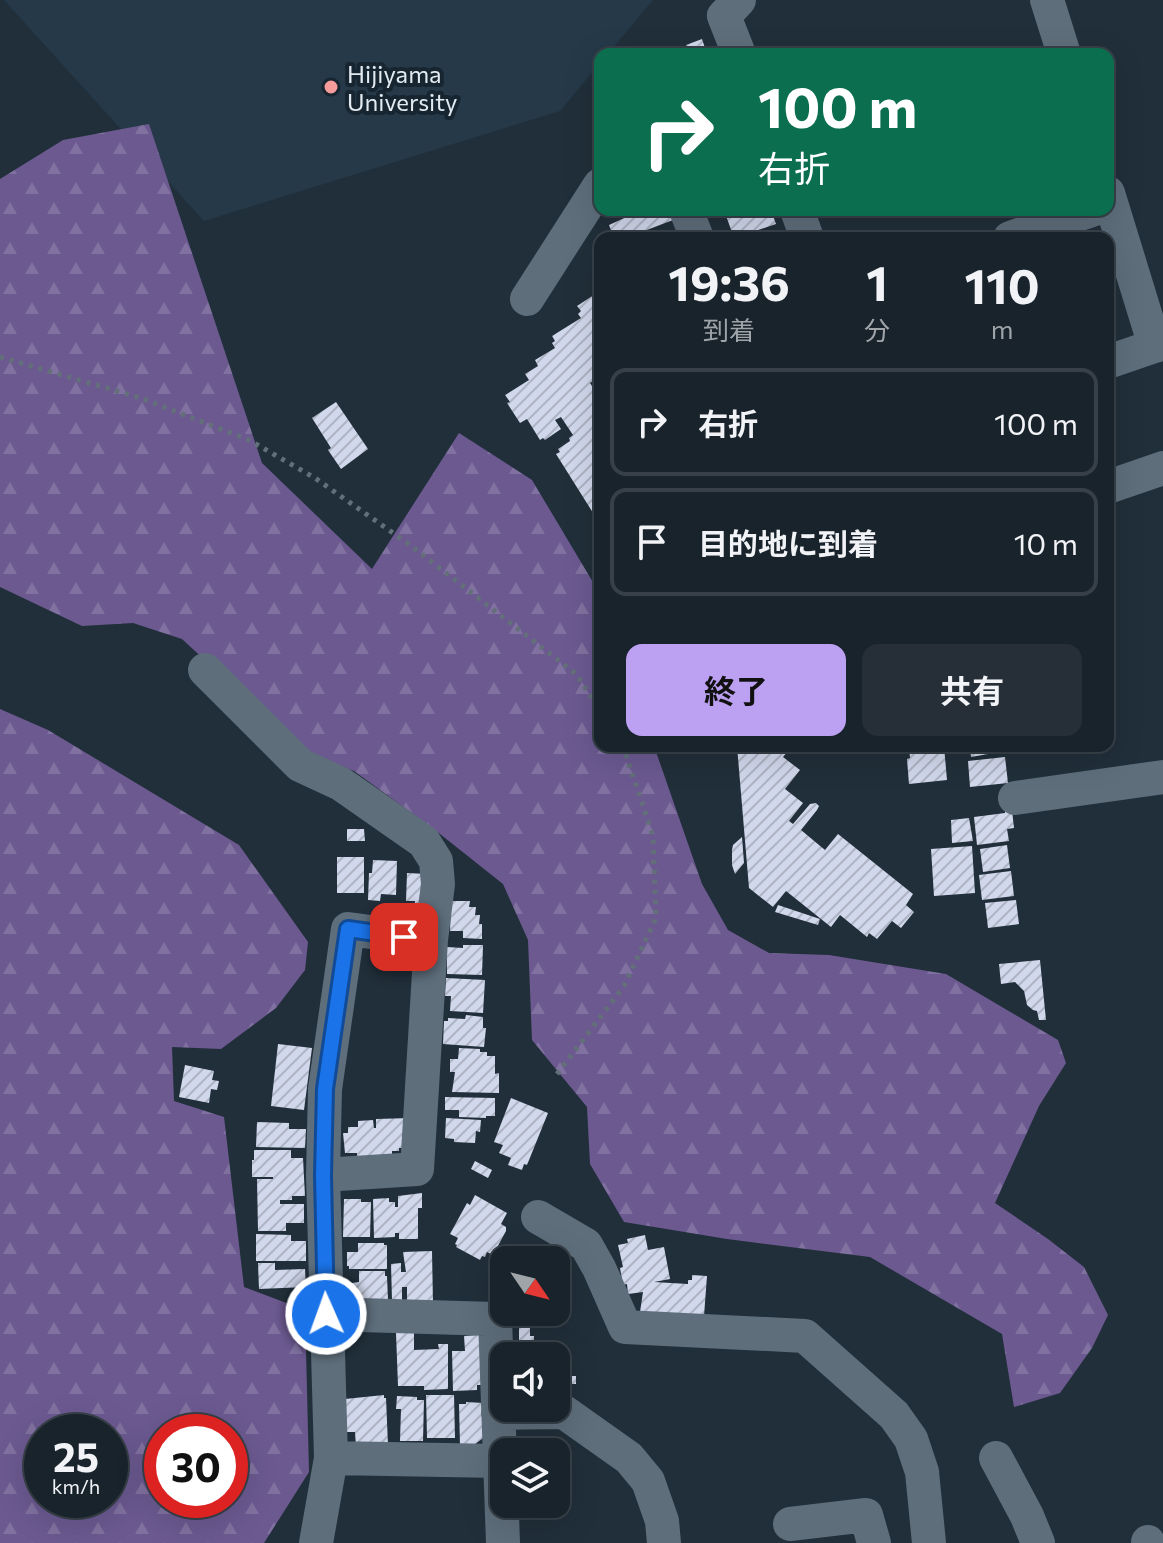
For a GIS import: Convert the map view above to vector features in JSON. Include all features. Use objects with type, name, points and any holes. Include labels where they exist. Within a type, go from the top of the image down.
[{"type":"street","points":[[737,48],[724,16],[739,0]]},
{"type":"street","points":[[1047,0],[1057,48]]},
{"type":"street","points":[[527,299],[594,194]]},
{"type":"street","points":[[1026,232],[1070,216]]},
{"type":"street","points":[[1110,216],[1159,344],[1114,360]]},
{"type":"street","points":[[1114,485],[1163,468]]},
{"type":"street","points":[[205,670],[300,765],[341,784],[424,842],[436,861],[438,884],[431,940],[417,1169],[323,1175]]},
{"type":"street","points":[[1015,798],[1163,777]]},
{"type":"street","points":[[316,1543],[331,1458],[323,1175],[325,1089],[348,929],[431,940]]},
{"type":"street","points":[[538,1217],[586,1245],[625,1327],[805,1336],[894,1415],[911,1439],[922,1472],[929,1543]]},
{"type":"street","points":[[326,1314],[495,1319],[496,1342]]},
{"type":"street","points":[[570,1416],[629,1458],[648,1481],[662,1521],[664,1543]]},
{"type":"street","points":[[331,1458],[490,1461]]},
{"type":"street","points":[[996,1458],[1038,1543]]},
{"type":"street","points":[[790,1524],[866,1515],[874,1543]]},
{"type":"street","points":[[502,1518],[503,1543]]},
{"type":"path","points":[[0,357],[155,403],[249,440],[315,478],[410,545],[576,674],[594,701]]},
{"type":"path","points":[[557,1074],[624,986],[656,918],[653,836],[625,752]]},
{"type":"shaded area","name":"Hijiyama University","points":[[4,0],[653,0],[613,48],[594,48],[594,70],[560,111],[204,221]]},
{"type":"green space","points":[[149,124],[262,463],[372,569],[459,433],[532,480],[594,584],[594,752],[656,752],[702,884],[728,930],[769,953],[829,955],[946,974],[1058,1040],[1066,1063],[1039,1106],[995,1203],[1084,1267],[1108,1315],[1092,1348],[1060,1393],[1014,1407],[1002,1334],[870,1257],[624,1222],[590,1164],[587,1107],[532,1040],[528,940],[503,884],[354,771],[308,755],[182,639],[133,623],[82,626],[0,587],[0,179],[63,140]]},
{"type":"green space","points":[[0,709],[48,730],[239,845],[308,942],[305,970],[276,1008],[221,1049],[172,1047],[174,1101],[224,1117],[244,1287],[305,1310],[309,1472],[264,1543],[0,1543]]},
{"type":"building","points":[[702,39],[705,48],[688,48],[686,45]]},
{"type":"building","points":[[629,216],[671,216],[673,220],[642,232],[612,232],[609,225]]},
{"type":"building","points":[[726,216],[773,216],[776,224],[752,232],[732,232]]},
{"type":"building","points":[[594,295],[594,380],[590,383],[594,385],[594,514],[556,454],[573,435],[561,417],[555,420],[561,429],[540,440],[527,419],[520,423],[505,395],[529,380],[525,374],[538,366],[535,360],[555,348],[552,336],[581,318],[577,306]]},
{"type":"building","points":[[336,402],[368,449],[341,469],[312,418]]},
{"type":"building","points":[[738,752],[787,752],[783,757],[800,770],[785,789],[803,803],[789,821],[793,824],[810,804],[816,803],[819,806],[817,810],[801,830],[825,850],[838,834],[913,894],[906,905],[914,912],[901,928],[892,921],[877,939],[869,933],[867,937],[840,915],[831,927],[786,891],[773,907],[749,888]]},
{"type":"building","points":[[910,752],[945,752],[947,780],[909,784],[907,759],[910,758]]},
{"type":"building","points":[[971,752],[988,752],[988,754],[971,757]]},
{"type":"building","points":[[1005,757],[1008,783],[970,787],[968,761]]},
{"type":"building","points":[[1012,810],[1014,828],[1007,829],[1009,841],[977,845],[974,817]]},
{"type":"building","points":[[969,818],[973,841],[952,843],[951,820]]},
{"type":"building","points":[[347,829],[364,829],[365,841],[347,841]]},
{"type":"building","points":[[742,837],[744,863],[735,874],[732,850]]},
{"type":"building","points":[[1007,845],[1010,868],[983,872],[980,849]]},
{"type":"building","points":[[972,846],[975,893],[934,896],[931,849]]},
{"type":"building","points":[[337,857],[364,857],[364,893],[337,893]]},
{"type":"building","points":[[373,860],[397,861],[396,895],[381,894],[380,901],[368,900]]},
{"type":"building","points":[[1011,871],[1014,896],[982,900],[979,875]]},
{"type":"building","points":[[407,873],[427,874],[428,921],[414,921],[415,901],[406,901]]},
{"type":"building","points":[[1016,900],[1019,924],[988,928],[985,903]]},
{"type":"building","points":[[451,901],[470,901],[469,907],[476,907],[475,915],[480,915],[479,924],[482,924],[482,939],[463,938],[463,931],[450,931]]},
{"type":"building","points":[[778,905],[820,919],[818,925],[775,912]]},
{"type":"building","points":[[463,945],[483,945],[482,975],[447,974],[447,947],[463,948]]},
{"type":"building","points":[[1040,960],[1046,1020],[1039,1020],[1037,1011],[1027,1005],[1024,991],[1015,982],[1001,984],[999,964]]},
{"type":"building","points":[[446,978],[485,980],[483,1013],[450,1011],[451,996],[445,996]]},
{"type":"building","points":[[466,1015],[483,1017],[483,1028],[486,1028],[484,1047],[443,1044],[444,1021],[448,1018],[465,1019]]},
{"type":"building","points":[[278,1044],[312,1048],[304,1110],[271,1106]]},
{"type":"building","points":[[459,1048],[480,1049],[480,1052],[487,1052],[487,1056],[495,1056],[499,1093],[452,1092],[455,1072],[450,1072],[450,1059],[458,1059]]},
{"type":"building","points":[[185,1065],[214,1071],[212,1080],[219,1081],[217,1090],[211,1089],[209,1103],[179,1097]]},
{"type":"building","points":[[445,1097],[495,1098],[495,1116],[459,1117],[459,1110],[445,1110]]},
{"type":"building","points":[[511,1098],[548,1113],[527,1165],[524,1164],[522,1170],[508,1165],[511,1158],[499,1153],[503,1145],[494,1142]]},
{"type":"building","points":[[411,1118],[407,1148],[392,1151],[392,1157],[357,1158],[357,1153],[345,1153],[343,1133],[348,1133],[348,1127],[358,1127],[358,1121],[373,1120],[376,1128],[376,1119]]},
{"type":"building","points":[[446,1118],[481,1120],[475,1143],[454,1142],[454,1139],[445,1138]]},
{"type":"building","points":[[257,1122],[289,1123],[289,1129],[306,1129],[305,1148],[256,1147]]},
{"type":"building","points":[[254,1150],[291,1150],[291,1158],[303,1158],[305,1196],[292,1196],[292,1200],[280,1200],[280,1204],[304,1204],[304,1223],[286,1223],[286,1231],[258,1231],[257,1179],[273,1177],[252,1177]]},
{"type":"building","points":[[475,1161],[492,1170],[488,1178],[471,1169]]},
{"type":"building","points":[[422,1193],[422,1208],[418,1208],[418,1239],[399,1239],[399,1233],[395,1233],[395,1237],[374,1238],[373,1199],[389,1198],[389,1202],[395,1202],[395,1207],[398,1207],[398,1196]]},
{"type":"building","points":[[475,1195],[507,1213],[501,1224],[506,1231],[498,1246],[490,1246],[490,1254],[487,1252],[480,1260],[456,1247],[458,1238],[450,1234],[467,1203],[470,1205]]},
{"type":"building","points":[[344,1199],[371,1202],[370,1237],[343,1237]]},
{"type":"building","points":[[256,1234],[291,1235],[291,1241],[306,1241],[306,1261],[256,1261]]},
{"type":"building","points":[[645,1235],[648,1250],[664,1247],[670,1279],[654,1282],[688,1284],[692,1275],[707,1276],[704,1316],[640,1312],[643,1292],[628,1294],[627,1284],[623,1285],[618,1245],[628,1243],[627,1239]]},
{"type":"building","points":[[358,1243],[387,1245],[387,1269],[349,1269],[347,1252],[358,1252]]},
{"type":"building","points":[[432,1251],[433,1303],[407,1304],[407,1287],[402,1287],[402,1300],[392,1300],[391,1264],[401,1263],[401,1272],[406,1272],[403,1252]]},
{"type":"building","points":[[258,1263],[275,1263],[275,1270],[305,1269],[306,1287],[259,1289]]},
{"type":"building","points":[[359,1271],[385,1271],[388,1300],[352,1301],[352,1283],[359,1282]]},
{"type":"building","points":[[519,1326],[530,1326],[530,1336],[534,1336],[536,1342],[519,1342]]},
{"type":"building","points":[[396,1333],[414,1333],[414,1350],[439,1349],[438,1344],[448,1344],[448,1389],[424,1390],[424,1386],[398,1386]]},
{"type":"building","points":[[479,1335],[483,1385],[477,1385],[477,1390],[453,1391],[452,1351],[465,1351],[464,1336]]},
{"type":"building","points":[[570,1376],[576,1376],[576,1384],[570,1384]]},
{"type":"building","points":[[384,1395],[388,1445],[356,1447],[355,1432],[347,1432],[345,1399]]},
{"type":"building","points":[[426,1395],[454,1395],[455,1438],[427,1438]]},
{"type":"building","points":[[397,1396],[424,1400],[423,1441],[400,1441],[401,1409],[396,1409]]},
{"type":"building","points":[[484,1403],[487,1435],[474,1445],[460,1446],[459,1404]]},
{"type":"place","name":"Hijiyama University","points":[[331,87]]},
{"type":"route","points":[[326,1314],[325,1089],[348,929],[404,937]]}]
